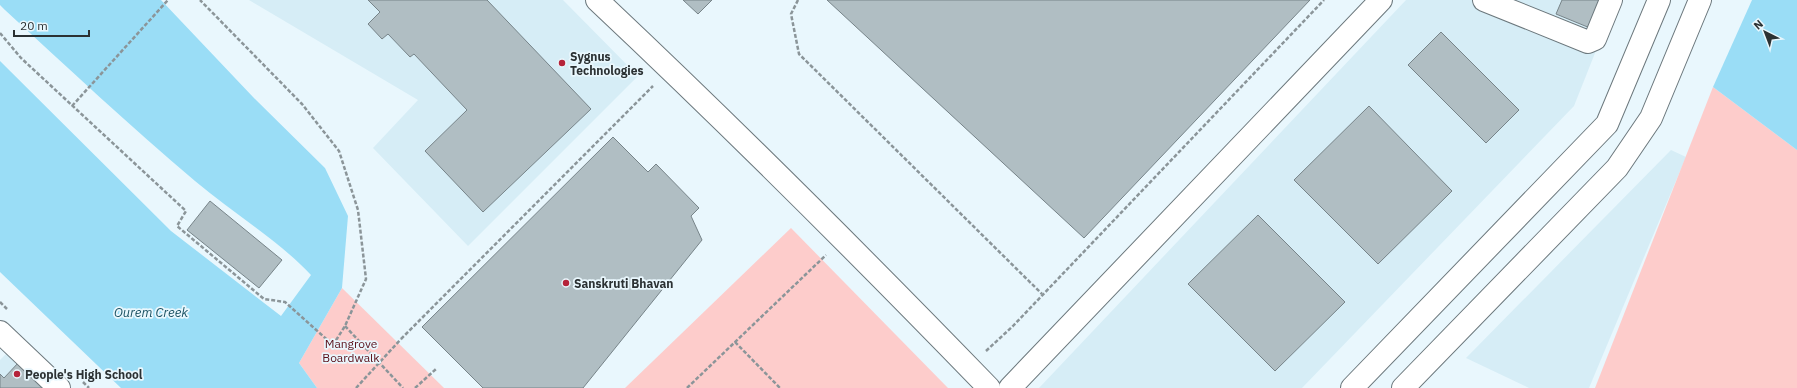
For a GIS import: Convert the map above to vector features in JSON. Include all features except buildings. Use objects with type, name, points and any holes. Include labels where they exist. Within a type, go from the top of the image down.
[{"type":"street","points":[[597,0],[670,69],[843,239],[989,388]]},
{"type":"street","points":[[1010,388],[1381,0]]},
{"type":"street","points":[[1484,0],[1588,42],[1595,39],[1611,0]]},
{"type":"street","points":[[1352,388],[1607,124],[1659,0]]},
{"type":"street","points":[[1403,388],[1617,168],[1651,118],[1700,0]]},
{"type":"street","points":[[3,340],[59,388]]},
{"type":"path","points":[[72,106],[168,0]]},
{"type":"path","points":[[0,33],[21,58],[186,211],[177,226],[264,299],[285,302],[325,337],[333,346],[345,326],[366,279],[358,210],[339,152],[302,104],[200,0]]},
{"type":"path","points":[[798,0],[791,14],[799,54],[1042,294]]},
{"type":"path","points":[[969,368],[1013,326],[1324,0]]},
{"type":"path","points":[[356,388],[401,339],[670,69]]},
{"type":"path","points":[[687,388],[843,239]]},
{"type":"path","points":[[345,326],[403,388]]},
{"type":"path","points":[[735,342],[780,388]]},
{"type":"path","points":[[416,388],[436,369]]},
{"type":"shaded area","points":[[249,0],[563,0],[638,76],[468,246],[373,148],[418,100]]},
{"type":"shaded area","points":[[1406,0],[1616,0],[1574,106],[1302,388],[1039,388]]},
{"type":"shaded area","points":[[1671,150],[1686,157],[1589,388],[1529,388],[1466,358]]},
{"type":"shaded area","name":"People's High School","points":[[11,349],[48,388],[0,388],[0,360]]},
{"type":"green space","points":[[1713,87],[1797,150],[1797,388],[1595,388]]},
{"type":"green space","points":[[791,228],[948,388],[625,388]]},
{"type":"green space","name":"Mangrove Boardwalk","points":[[342,288],[444,388],[317,388],[299,363]]},
{"type":"water","name":"Ourem Creek","points":[[0,0],[161,0],[253,97],[325,168],[348,216],[342,288],[299,363],[317,388],[121,388],[0,272],[0,61],[171,231],[281,316],[311,275],[284,250],[195,181],[99,97],[5,10],[0,5]]},
{"type":"water","points":[[1752,0],[1797,0],[1797,150],[1713,87]]},
{"type":"place","name":"Sygnus Technologies","points":[[562,63]]},
{"type":"place","name":"Sanskruti Bhavan","points":[[566,283]]},
{"type":"place","name":"People's High School","points":[[17,374]]}]
